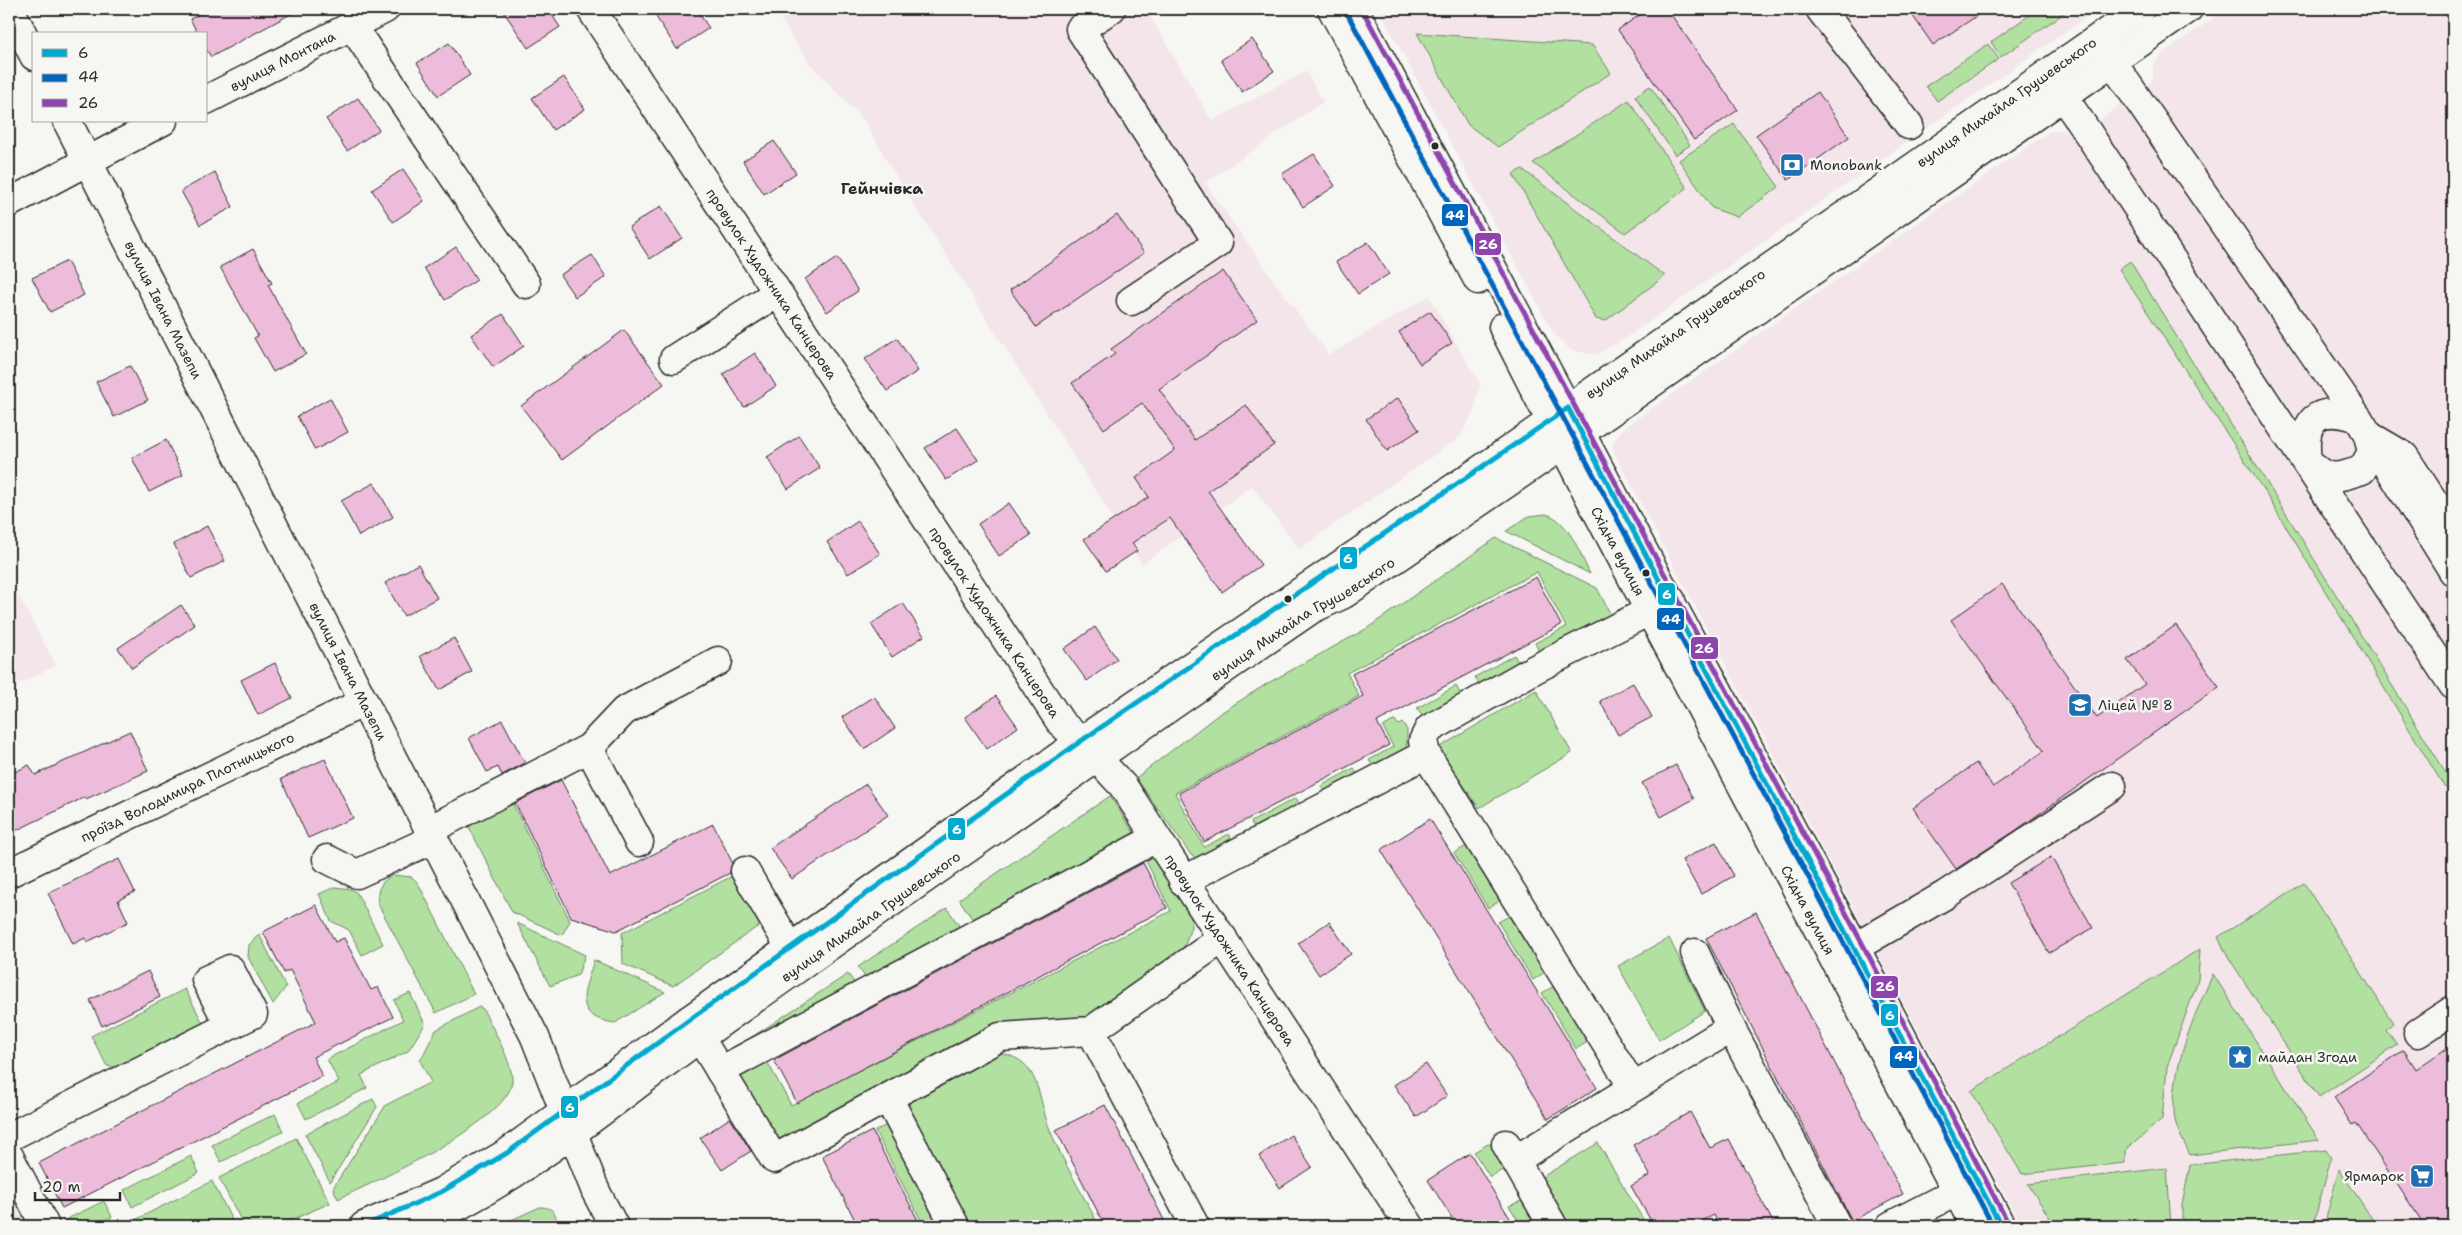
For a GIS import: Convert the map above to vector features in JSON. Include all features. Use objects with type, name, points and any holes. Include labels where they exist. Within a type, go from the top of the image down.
[{"type":"main road","points":[[10,9],[32,52]]},
{"type":"main road","name":"вулиця Монтана","points":[[208,99],[386,9]]},
{"type":"main road","name":"провулок Художника Канцерова","points":[[591,9],[776,293],[1061,723],[1123,786],[1183,881],[1223,938],[1410,1226]]},
{"type":"main road","points":[[1111,9],[1080,29],[1218,243],[1131,301]]},
{"type":"main road","name":"Східна вулиця","points":[[1332,9],[1519,356],[1559,414]]},
{"type":"main road","name":"Східна вулиця","points":[[1354,9],[1559,414],[1844,954],[1968,1187],[2001,1226]]},
{"type":"main road","points":[[1820,9],[1908,125]]},
{"type":"main road","name":"вулиця Михайла Грушевського","points":[[417,1226],[448,1212],[494,1187],[568,1121],[694,1029],[1559,414],[2140,9]]},
{"type":"main road","name":"вулиця Михайла Грушевського","points":[[694,1029],[790,949],[1088,749],[1312,609],[1344,594],[1572,439],[2188,9]]},
{"type":"main road","points":[[352,26],[526,284]]},
{"type":"main road","points":[[2096,39],[2363,426],[2453,571]]},
{"type":"main road","points":[[2046,73],[2307,462],[2453,685]]},
{"type":"main road","name":"вулиця Івана Мазепи","points":[[68,122],[535,1037],[596,1192],[614,1226]]},
{"type":"main road","points":[[9,203],[161,122]]},
{"type":"main road","points":[[674,359],[776,293]]},
{"type":"main road","points":[[2363,426],[2372,452],[2362,470],[2341,477],[2323,476],[2307,462],[2304,440],[2310,423],[2324,413],[2339,411],[2363,426],[2404,456],[2453,531]]},
{"type":"main road","points":[[1633,1087],[1426,754],[1423,741],[1429,729],[1509,682],[1660,606]]},
{"type":"main road","points":[[327,859],[357,874],[589,748],[624,711],[718,661]]},
{"type":"main road","name":"проїзд Володимира Плотницького","points":[[9,873],[364,702]]},
{"type":"main road","points":[[589,748],[639,842]]},
{"type":"main road","points":[[1183,881],[1426,754]]},
{"type":"main road","points":[[1844,954],[1945,895],[2112,786]]},
{"type":"main road","points":[[720,1071],[1156,838]]},
{"type":"main road","points":[[744,871],[790,949]]},
{"type":"main road","points":[[694,1029],[774,1159],[1000,1038],[1091,1031],[1223,938]]},
{"type":"main road","points":[[1695,953],[1730,1028],[1837,1226]]},
{"type":"main road","points":[[2418,1033],[2453,1010]]},
{"type":"main road","points":[[9,1137],[229,1025]]},
{"type":"main road","points":[[1553,1226],[1510,1152],[1633,1087],[1730,1028]]},
{"type":"main road","points":[[1091,1031],[1195,1226]]},
{"type":"main road","points":[[888,1098],[955,1226]]},
{"type":"main road","name":"вулиця Михайла Грушевського","points":[[364,1226],[441,1192],[507,1153],[568,1121]]},
{"type":"main road","points":[[9,1156],[45,1226]]},
{"type":"main road","points":[[1890,1226],[1968,1187]]},
{"type":"main road","name":"Східна вулиця","points":[[1968,1187],[1975,1226]]},
{"type":"shaded area","points":[[774,9],[1161,9],[1150,16],[1212,121],[1306,71],[1323,102],[1205,183],[1329,355],[1429,296],[1480,384],[1474,411],[1460,437],[1299,549],[1252,486],[1142,564],[891,168],[864,120],[809,63]]},
{"type":"shaded area","points":[[1379,9],[2098,9],[1621,341],[1596,355],[1571,350],[1554,334]]},
{"type":"shaded area","points":[[2227,9],[2453,9],[2453,1226],[2021,1226],[1614,452],[1612,444],[1622,429],[2049,132],[2063,129],[2074,138],[2086,130],[2153,80],[2153,66],[2161,54]]},
{"type":"shaded area","points":[[9,579],[56,665],[9,689]]},
{"type":"shaded area","points":[[9,1182],[32,1226],[9,1226]]},
{"type":"green space","points":[[2038,9],[2070,9],[2001,57],[1991,42]]},
{"type":"green space","points":[[1417,33],[1592,45],[1611,73],[1498,147],[1468,125]]},
{"type":"green space","points":[[1988,44],[1999,59],[1937,101],[1926,86]]},
{"type":"green space","points":[[1650,86],[1690,145],[1675,155],[1635,96]]},
{"type":"green space","points":[[1629,100],[1687,188],[1625,233],[1533,163]]},
{"type":"green space","points":[[1734,124],[1779,187],[1737,217],[1712,208],[1679,160]]},
{"type":"green space","points":[[1522,169],[1665,276],[1605,321],[1596,319],[1513,174]]},
{"type":"green space","points":[[2130,261],[2448,776],[2448,785],[2445,788],[2261,486],[2119,269]]},
{"type":"green space","points":[[1546,514],[1554,517],[1567,530],[1590,574],[1506,531],[1529,516]]},
{"type":"green space","points":[[1496,538],[1597,588],[1614,621],[1541,656],[1535,643],[1566,627],[1537,572],[1347,673],[1359,696],[1175,793],[1204,847],[1229,834],[1235,846],[1199,859],[1191,855],[1136,778],[1219,714],[1268,683],[1366,629]]},
{"type":"green space","points":[[1514,655],[1521,667],[1482,688],[1475,677]]},
{"type":"green space","points":[[1456,686],[1463,698],[1424,719],[1417,708]]},
{"type":"green space","points":[[1536,690],[1572,753],[1479,808],[1438,748]]},
{"type":"green space","points":[[1395,720],[1398,725],[1403,723],[1407,730],[1405,757],[1376,772],[1369,760],[1393,747],[1383,727]]},
{"type":"green space","points":[[1354,768],[1360,780],[1327,798],[1321,786]]},
{"type":"green space","points":[[1110,796],[1137,838],[977,926],[959,899]]},
{"type":"green space","points":[[1296,798],[1303,810],[1257,835],[1251,822]]},
{"type":"green space","points":[[511,800],[570,921],[562,935],[512,912],[467,823]]},
{"type":"green space","points":[[1470,844],[1503,899],[1488,908],[1454,853]]},
{"type":"green space","points":[[1155,849],[1191,912],[1191,927],[1185,945],[1170,964],[1089,1019],[1061,1023],[778,1147],[736,1068],[763,1054],[791,1105],[1171,911],[1143,855]]},
{"type":"green space","points":[[738,873],[761,918],[760,925],[673,986],[623,964],[622,933]]},
{"type":"green space","points":[[392,875],[412,877],[418,883],[474,994],[436,1013],[378,904],[380,887]]},
{"type":"green space","points":[[2304,883],[2393,1023],[2386,1029],[2397,1045],[2319,1097],[2225,952],[2218,937]]},
{"type":"green space","points":[[335,887],[351,889],[357,893],[383,944],[362,955],[349,930],[331,921],[319,894]]},
{"type":"green space","points":[[947,908],[964,933],[870,984],[858,967]]},
{"type":"green space","points":[[1513,914],[1548,970],[1533,980],[1498,922]]},
{"type":"green space","points":[[517,923],[585,955],[578,975],[550,986]]},
{"type":"green space","points":[[259,934],[286,987],[273,1004],[248,957],[249,945]]},
{"type":"green space","points":[[1669,938],[1705,1011],[1659,1040],[1618,966]]},
{"type":"green space","points":[[2200,949],[2198,980],[2167,1067],[2162,1119],[2125,1151],[2125,1163],[2022,1174],[1971,1091]]},
{"type":"green space","points":[[594,960],[665,992],[615,1023],[601,1020],[591,1015],[584,1001],[587,982]]},
{"type":"green space","points":[[848,974],[859,989],[729,1052]]},
{"type":"green space","points":[[2213,974],[2319,1140],[2190,1155],[2174,1117],[2174,1094],[2180,1059]]},
{"type":"green space","points":[[1556,985],[1591,1040],[1576,1049],[1542,993]]},
{"type":"green space","points":[[185,989],[205,1027],[119,1068],[107,1066],[91,1036]]},
{"type":"green space","points":[[410,993],[425,1024],[408,1051],[361,1075],[367,1088],[306,1119],[298,1103],[339,1082],[327,1059],[403,1020],[394,1000]]},
{"type":"green space","points":[[479,1007],[483,1009],[501,1045],[512,1074],[512,1082],[505,1098],[488,1115],[437,1150],[338,1199],[333,1188],[386,1105],[431,1082],[420,1061],[436,1030]]},
{"type":"green space","points":[[994,1052],[1014,1057],[1030,1071],[1037,1085],[1047,1123],[1055,1142],[1099,1226],[965,1226],[908,1111],[911,1096]]},
{"type":"green space","points":[[373,1099],[377,1107],[330,1182],[305,1134]]},
{"type":"green space","points":[[275,1114],[283,1131],[221,1162],[212,1145]]},
{"type":"green space","points":[[890,1123],[939,1216],[923,1224],[875,1131]]},
{"type":"green space","points":[[296,1138],[330,1203],[278,1226],[244,1226],[219,1178]]},
{"type":"green space","points":[[1598,1143],[1647,1226],[1567,1226],[1539,1179]]},
{"type":"green space","points":[[1488,1144],[1498,1146],[1504,1169],[1490,1177],[1474,1152]]},
{"type":"green space","points":[[2326,1150],[2331,1158],[2313,1226],[2182,1226],[2182,1205],[2190,1165]]},
{"type":"green space","points":[[191,1156],[199,1173],[132,1207],[124,1190]]},
{"type":"green space","points":[[2167,1168],[2171,1226],[2055,1226],[2028,1184]]},
{"type":"green space","points":[[2339,1169],[2377,1226],[2324,1226]]},
{"type":"green space","points":[[212,1181],[235,1226],[135,1226],[133,1221]]},
{"type":"green space","points":[[1526,1199],[1543,1226],[1522,1226],[1509,1206]]},
{"type":"green space","points":[[104,1201],[112,1217],[93,1226],[65,1226],[63,1221]]},
{"type":"green space","points":[[540,1207],[553,1211],[557,1223],[552,1226],[498,1226]]},
{"type":"building","points":[[209,9],[300,9],[211,57],[208,52],[208,32],[197,32],[190,19]]},
{"type":"building","points":[[502,9],[548,9],[560,27],[528,48]]},
{"type":"building","points":[[668,9],[696,9],[709,28],[677,49],[656,17]]},
{"type":"building","points":[[1648,9],[1667,9],[1738,110],[1694,140],[1618,30]]},
{"type":"building","points":[[1908,9],[1987,9],[1933,45]]},
{"type":"building","points":[[1252,39],[1274,71],[1242,92],[1221,60]]},
{"type":"building","points":[[449,43],[470,75],[438,96],[417,63]]},
{"type":"building","points":[[564,77],[585,109],[553,130],[532,98]]},
{"type":"building","points":[[1818,92],[1849,137],[1788,180],[1756,135]]},
{"type":"building","points":[[358,98],[379,130],[347,151],[326,119]]},
{"type":"building","points":[[774,141],[796,173],[764,194],[743,161]]},
{"type":"building","points":[[1314,154],[1335,186],[1303,207],[1282,174]]},
{"type":"building","points":[[403,169],[424,201],[393,222],[372,190]]},
{"type":"building","points":[[215,172],[233,207],[200,225],[181,191]]},
{"type":"building","points":[[661,206],[682,238],[650,259],[629,227]]},
{"type":"building","points":[[1117,215],[1144,253],[1036,327],[1010,290]]},
{"type":"building","points":[[1368,242],[1389,274],[1358,294],[1336,262]]},
{"type":"building","points":[[456,247],[477,280],[445,300],[424,268]]},
{"type":"building","points":[[253,249],[272,283],[268,285],[306,354],[273,372],[254,338],[258,336],[220,267]]},
{"type":"building","points":[[592,255],[606,277],[575,297],[560,275]]},
{"type":"building","points":[[837,258],[858,291],[827,312],[805,279]]},
{"type":"building","points":[[67,261],[84,295],[50,312],[32,278]]},
{"type":"building","points":[[1223,271],[1257,320],[1159,389],[1195,440],[1246,405],[1274,445],[1208,491],[1261,565],[1222,592],[1170,518],[1132,543],[1137,551],[1106,571],[1084,539],[1149,497],[1136,478],[1175,450],[1142,403],[1104,429],[1072,383],[1115,354],[1111,349]]},
{"type":"building","points":[[1430,311],[1452,343],[1420,364],[1399,332]]},
{"type":"building","points":[[503,314],[524,346],[493,367],[471,335]]},
{"type":"building","points":[[624,330],[664,384],[562,460],[521,406]]},
{"type":"building","points":[[897,338],[918,371],[887,391],[865,359]]},
{"type":"building","points":[[755,353],[776,386],[744,407],[723,374]]},
{"type":"building","points":[[130,366],[148,400],[114,417],[96,382]]},
{"type":"building","points":[[330,398],[348,432],[315,450],[297,416]]},
{"type":"building","points":[[1398,398],[1419,430],[1387,451],[1366,419]]},
{"type":"building","points":[[957,428],[978,460],[946,480],[925,448]]},
{"type":"building","points":[[799,436],[820,468],[788,489],[767,457]]},
{"type":"building","points":[[166,440],[183,475],[149,492],[132,458]]},
{"type":"building","points":[[374,483],[393,517],[359,536],[341,501]]},
{"type":"building","points":[[1009,503],[1031,535],[999,556],[978,524]]},
{"type":"building","points":[[858,521],[880,554],[848,574],[827,542]]},
{"type":"building","points":[[207,526],[225,561],[191,578],[174,544]]},
{"type":"building","points":[[418,564],[437,598],[404,616],[385,583]]},
{"type":"building","points":[[1536,577],[1561,625],[1377,722],[1389,745],[1204,842],[1179,793],[1363,696],[1352,674]]},
{"type":"building","points":[[2002,584],[2097,718],[2145,684],[2127,660],[2176,625],[2219,687],[2015,831],[1956,869],[1913,808],[1976,763],[1993,787],[2044,751],[1951,620]]},
{"type":"building","points":[[903,603],[924,636],[892,657],[871,624]]},
{"type":"building","points":[[181,605],[195,625],[132,668],[118,648]]},
{"type":"building","points":[[1095,627],[1117,659],[1087,681],[1064,649]]},
{"type":"building","points":[[454,638],[472,672],[439,690],[420,656]]},
{"type":"building","points":[[275,663],[292,698],[258,715],[241,680]]},
{"type":"building","points":[[1633,683],[1652,717],[1618,735],[1600,701]]},
{"type":"building","points":[[874,696],[895,728],[864,749],[842,717]]},
{"type":"building","points":[[996,696],[1018,727],[987,749],[965,717]]},
{"type":"building","points":[[502,720],[525,763],[502,775],[498,767],[487,772],[469,738]]},
{"type":"building","points":[[130,731],[148,771],[86,799],[85,797],[9,834],[9,775],[29,765],[35,775]]},
{"type":"building","points":[[325,759],[353,818],[308,838],[281,779]]},
{"type":"building","points":[[1676,765],[1694,799],[1661,817],[1642,783]]},
{"type":"building","points":[[561,780],[610,876],[713,824],[732,862],[730,873],[616,931],[571,917],[515,803]]},
{"type":"building","points":[[866,784],[888,815],[792,879],[770,848]]},
{"type":"building","points":[[1430,819],[1597,1088],[1548,1119],[1381,850]]},
{"type":"building","points":[[1716,842],[1734,876],[1701,894],[1682,860]]},
{"type":"building","points":[[2051,857],[2093,928],[2049,953],[2008,883]]},
{"type":"building","points":[[119,859],[135,892],[118,900],[128,922],[87,942],[85,938],[73,944],[48,893]]},
{"type":"building","points":[[1143,863],[1167,908],[797,1103],[774,1060]]},
{"type":"building","points":[[316,905],[335,942],[344,938],[371,990],[378,987],[393,1017],[313,1057],[322,1076],[62,1208],[39,1163],[316,1022],[290,970],[284,973],[263,932]]},
{"type":"building","points":[[1756,912],[1903,1194],[1852,1221],[1706,938]]},
{"type":"building","points":[[1329,922],[1351,954],[1319,975],[1298,943]]},
{"type":"building","points":[[148,971],[160,997],[102,1026],[90,1000]]},
{"type":"building","name":"Ярмарок","points":[[2453,1044],[2453,1226],[2425,1226],[2356,1123],[2352,1125],[2334,1097],[2404,1050],[2416,1069]]},
{"type":"building","points":[[1426,1064],[1447,1096],[1416,1117],[1394,1085]]},
{"type":"building","points":[[1105,1105],[1167,1226],[1105,1226],[1056,1130]]},
{"type":"building","points":[[1690,1112],[1710,1148],[1729,1139],[1775,1226],[1720,1226],[1714,1215],[1692,1226],[1654,1226],[1631,1186],[1650,1175],[1633,1145]]},
{"type":"building","points":[[730,1118],[751,1151],[722,1170],[700,1138]]},
{"type":"building","points":[[872,1131],[921,1226],[858,1226],[822,1156]]},
{"type":"building","points":[[1291,1135],[1312,1167],[1280,1188],[1259,1156]]},
{"type":"building","points":[[1470,1153],[1515,1226],[1457,1226],[1428,1180]]},
{"type":"transit line","name":"26","points":[[1362,9],[1862,943],[2008,1223]]},
{"type":"transit line","name":"44","points":[[1347,13],[1993,1226]]},
{"type":"transit line","name":"6","points":[[364,1226],[441,1192],[507,1153],[689,1020],[1081,741],[1568,408],[2001,1226]]},
{"type":"place","name":"Monobank","points":[[1792,165]]},
{"type":"place","name":"Ліцей № 8","points":[[2080,705]]},
{"type":"place","name":"майдан Згоди","points":[[2240,1057]]},
{"type":"place","name":"Ярмарок","points":[[2422,1176]]},
{"type":"district","name":"Гейнчівка","points":[[882,188]]}]
